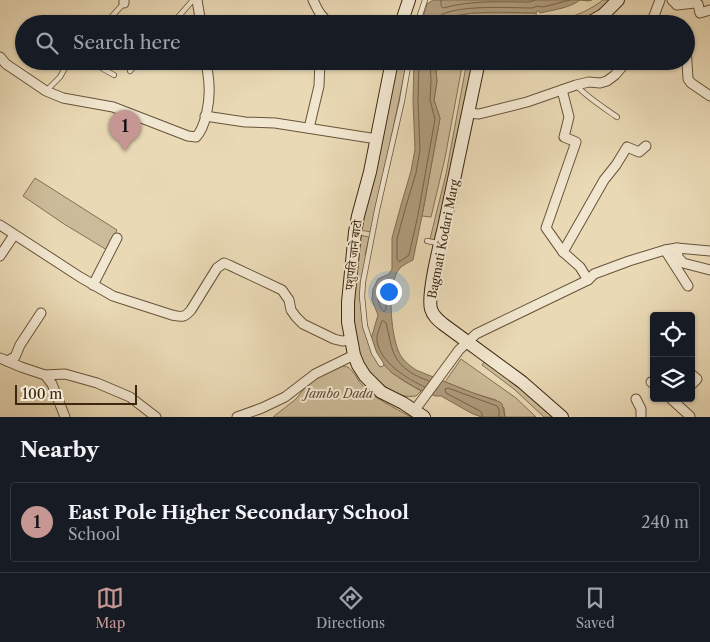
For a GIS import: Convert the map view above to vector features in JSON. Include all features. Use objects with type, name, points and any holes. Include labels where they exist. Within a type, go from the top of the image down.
[{"type":"main road","points":[[404,15],[409,0]]},
{"type":"main road","points":[[602,15],[618,0]]},
{"type":"main road","name":"पशुपति जाने बाटो","points":[[390,70],[370,172],[355,232],[348,302],[348,322],[354,355],[358,365],[371,384],[419,414]]},
{"type":"main road","name":"Bagmati Kodari Marg","points":[[477,70],[444,228],[434,242],[430,305],[435,316],[462,346],[496,362],[562,417]]},
{"type":"street","points":[[195,0],[199,15]]},
{"type":"street","points":[[313,0],[321,15]]},
{"type":"street","points":[[654,15],[660,0]]},
{"type":"street","points":[[672,0],[677,5],[698,4],[700,13],[710,10]]},
{"type":"street","points":[[2,63],[46,92],[64,98],[113,107],[188,136],[196,137],[200,133],[206,116],[210,85],[208,70]]},
{"type":"street","points":[[309,128],[319,86],[320,70]]},
{"type":"street","points":[[468,113],[479,114],[527,102],[576,85],[606,81],[620,70]]},
{"type":"street","points":[[688,70],[688,79],[691,83],[710,96]]},
{"type":"street","points":[[562,90],[569,117],[564,137],[576,142],[546,228],[563,252],[580,267],[588,280]]},
{"type":"street","points":[[206,116],[245,122],[275,122],[377,139]]},
{"type":"street","points":[[563,252],[604,180],[627,147],[639,152],[646,146]]},
{"type":"street","points":[[0,225],[80,278],[113,296],[182,317],[191,310],[217,268],[224,263],[282,290],[289,300],[296,317],[302,324],[334,339],[350,340]]},
{"type":"street","points":[[0,256],[14,235]]},
{"type":"street","points":[[93,285],[117,238]]},
{"type":"street","points":[[419,414],[423,399],[462,346],[476,334],[588,280],[594,274],[629,261],[677,248],[710,251]]},
{"type":"street","points":[[677,248],[678,257],[683,263],[710,270]]},
{"type":"street","points":[[665,250],[688,286]]},
{"type":"street","points":[[4,359],[15,357],[20,345],[41,312]]},
{"type":"street","points":[[237,417],[252,414],[285,396],[315,374],[354,355]]},
{"type":"street","points":[[4,359],[45,376],[52,384],[65,417]]},
{"type":"street","points":[[45,376],[65,374],[106,386],[130,397],[156,417]]},
{"type":"street","points":[[636,399],[641,409],[641,417]]},
{"type":"street","points":[[676,402],[689,417]]},
{"type":"lane","points":[[181,15],[195,0]]},
{"type":"lane","points":[[420,15],[425,0]]},
{"type":"lane","points":[[113,15],[125,1]]},
{"type":"lane","points":[[46,92],[64,70]]},
{"type":"lane","points":[[105,70],[114,75]]},
{"type":"lane","points":[[380,364],[374,353],[365,326],[362,296],[363,282],[407,70]]},
{"type":"lane","points":[[576,85],[617,117]]},
{"type":"green space","points":[[603,0],[609,0],[590,15],[576,15],[583,12]]},
{"type":"green space","points":[[473,13],[536,13],[536,15],[460,15]]},
{"type":"green space","points":[[395,70],[405,70],[371,232],[360,230]]},
{"type":"green space","points":[[436,70],[461,70],[445,158],[431,217],[422,216],[440,118],[434,100],[437,81]]},
{"type":"green space","points":[[465,70],[472,70],[435,240],[430,239],[446,174]]},
{"type":"green space","points":[[35,178],[117,230],[107,250],[23,196]]},
{"type":"green space","points":[[359,235],[369,237],[365,255],[369,256],[363,305],[370,336],[379,357],[385,365],[398,378],[421,391],[416,396],[402,395],[386,387],[369,373],[361,357],[356,341],[353,305]]},
{"type":"green space","points":[[461,359],[516,398],[536,417],[505,417],[504,408],[496,400],[445,382]]},
{"type":"green space","points":[[485,361],[518,385],[554,417],[544,417],[514,389],[482,365]]},
{"type":"green space","name":"Jambo Dada","points":[[343,366],[352,370],[362,385],[372,394],[411,417],[273,417],[296,399],[307,385],[322,375]]},
{"type":"water","points":[[433,0],[580,0],[566,7],[540,13],[537,11],[536,13],[484,12],[461,15],[424,15],[427,4]]},
{"type":"water","points":[[414,70],[436,70],[437,81],[434,100],[440,118],[422,216],[413,260],[400,268],[396,275],[391,296],[393,332],[398,350],[408,364],[416,370],[500,402],[505,417],[481,417],[441,396],[435,396],[416,388],[392,373],[384,365],[377,355],[371,339],[378,315],[372,300],[373,289],[378,279],[389,274],[392,269],[392,238],[411,171],[415,149]]},
{"type":"place","name":"East Pole Higher Secondary School","points":[[125,151]]}]
